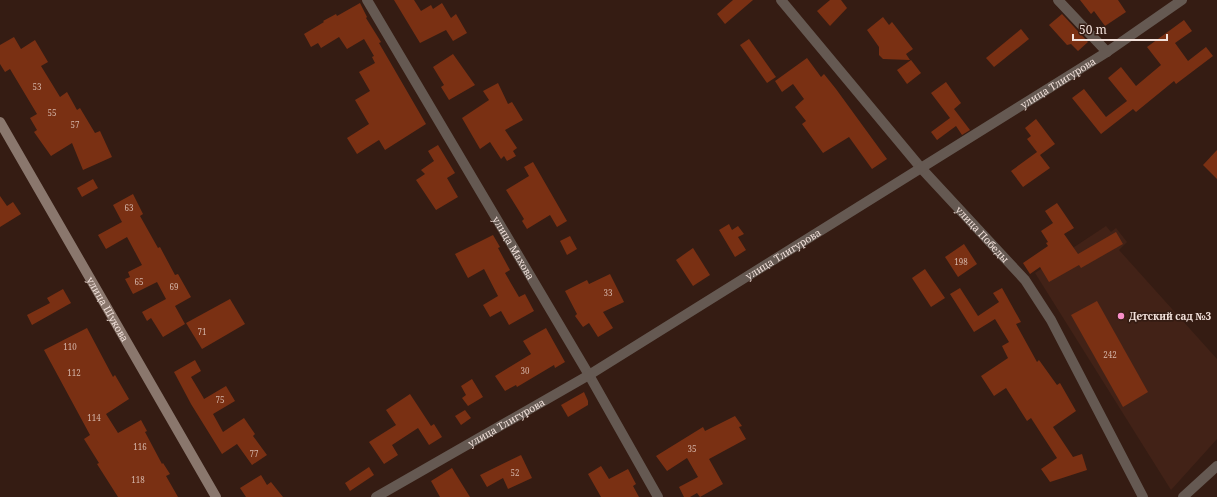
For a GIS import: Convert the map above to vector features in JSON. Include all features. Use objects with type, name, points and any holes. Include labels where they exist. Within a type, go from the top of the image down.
[{"type":"main road","name":"улица Шукова","points":[[0,122],[216,497]]},
{"type":"street","name":"улица Махова","points":[[367,0],[589,375],[658,497]]},
{"type":"street","name":"улица Победы","points":[[781,0],[921,168],[1025,280],[1051,320],[1143,497]]},
{"type":"street","points":[[1058,0],[1107,52]]},
{"type":"street","name":"улица Тлигурова","points":[[376,497],[589,375],[1107,52],[1182,0]]},
{"type":"street","points":[[1183,497],[1217,466]]},
{"type":"shaded area","name":"Детский сад №3","points":[[1106,226],[1111,232],[1116,228],[1127,242],[1119,250],[1217,359],[1217,439],[1171,490],[1035,273]]},
{"type":"building","points":[[394,0],[414,0],[421,11],[431,5],[433,9],[442,3],[451,18],[456,14],[467,33],[453,41],[446,30],[420,43]]},
{"type":"building","points":[[733,0],[753,0],[725,24],[717,14]]},
{"type":"building","points":[[830,0],[841,0],[847,8],[830,26],[817,11]]},
{"type":"building","points":[[1080,0],[1118,0],[1126,12],[1105,26],[1094,11],[1091,14]]},
{"type":"building","points":[[360,3],[367,17],[366,18],[381,42],[379,43],[426,124],[385,150],[379,140],[357,154],[347,138],[369,124],[355,100],[370,91],[359,72],[375,63],[372,57],[374,56],[364,39],[347,49],[339,37],[321,48],[318,43],[311,47],[304,34],[324,22],[323,21],[336,14],[337,16]]},
{"type":"building","points":[[1062,14],[1088,42],[1078,51],[1071,44],[1067,45],[1049,25]]},
{"type":"building","points":[[883,17],[889,25],[892,22],[913,49],[906,54],[910,60],[883,59],[879,55],[879,47],[867,30]]},
{"type":"building","points":[[1184,20],[1192,31],[1175,43],[1188,61],[1206,47],[1213,56],[1176,84],[1174,81],[1136,112],[1133,109],[1101,134],[1072,98],[1084,89],[1106,117],[1127,101],[1108,78],[1121,67],[1136,86],[1161,65],[1147,47]]},
{"type":"building","points":[[1021,29],[1029,39],[994,67],[986,58]]},
{"type":"building","points":[[14,37],[21,49],[35,40],[48,62],[41,66],[60,97],[67,92],[77,110],[80,108],[95,133],[100,131],[112,157],[83,170],[72,143],[51,156],[34,132],[37,130],[30,118],[37,114],[10,69],[5,72],[0,64],[0,45]]},
{"type":"building","points":[[749,39],[776,77],[767,83],[740,45]]},
{"type":"building","points":[[453,54],[475,85],[449,100],[441,87],[444,85],[433,67]]},
{"type":"building","points":[[807,58],[821,77],[824,74],[836,89],[887,159],[872,169],[849,137],[823,153],[802,124],[806,121],[795,107],[804,99],[793,84],[782,92],[775,81]]},
{"type":"building","points":[[911,60],[921,73],[907,84],[897,70]]},
{"type":"building","points":[[946,82],[961,103],[954,109],[970,130],[962,135],[956,126],[937,140],[931,132],[950,118],[931,93]]},
{"type":"building","points":[[498,83],[508,104],[512,102],[523,120],[505,130],[517,148],[513,151],[516,156],[507,161],[504,156],[501,159],[490,142],[480,149],[462,118],[489,100],[483,91]]},
{"type":"building","points":[[1036,119],[1055,144],[1040,155],[1050,168],[1023,187],[1011,171],[1037,152],[1027,139],[1031,136],[1025,128]]},
{"type":"building","points":[[438,145],[455,173],[447,178],[458,197],[436,210],[416,180],[425,174],[421,170],[434,161],[428,151]]},
{"type":"building","points":[[1217,150],[1217,179],[1203,165]]},
{"type":"building","points":[[533,162],[567,221],[557,227],[550,215],[527,229],[522,221],[524,219],[506,190],[529,176],[524,167]]},
{"type":"building","points":[[93,179],[98,188],[82,197],[77,188]]},
{"type":"building","points":[[133,194],[143,214],[140,216],[158,248],[160,247],[175,275],[178,274],[191,297],[175,306],[185,324],[163,337],[151,318],[147,321],[142,312],[166,299],[157,282],[133,294],[125,279],[130,277],[128,272],[142,265],[127,237],[106,249],[98,235],[122,222],[113,205]]},
{"type":"building","points":[[0,196],[7,206],[13,202],[21,214],[0,227]]},
{"type":"building","points":[[1057,203],[1074,228],[1064,234],[1078,254],[1116,232],[1123,244],[1081,268],[1079,265],[1049,282],[1040,267],[1030,274],[1023,263],[1048,246],[1046,243],[1048,242],[1041,231],[1053,223],[1045,211]]},
{"type":"building","points":[[729,224],[732,230],[738,226],[744,234],[738,237],[746,250],[735,257],[719,230]]},
{"type":"building","points":[[493,235],[510,270],[505,273],[519,297],[525,294],[534,311],[509,325],[501,311],[490,317],[483,305],[498,296],[484,269],[468,278],[455,254]]},
{"type":"building","points":[[570,236],[577,249],[567,255],[560,241]]},
{"type":"building","points":[[964,244],[977,264],[958,277],[945,257]]},
{"type":"building","points":[[693,248],[710,275],[693,286],[676,260]]},
{"type":"building","points":[[925,269],[945,298],[931,307],[912,278]]},
{"type":"building","points":[[610,274],[624,302],[603,312],[613,328],[598,337],[589,323],[583,327],[575,316],[577,314],[565,291],[587,280],[589,284]]},
{"type":"building","points":[[960,288],[978,316],[999,302],[993,293],[1002,288],[1021,322],[1016,324],[1037,362],[1039,360],[1057,385],[1060,383],[1076,411],[1053,427],[1073,457],[1082,454],[1087,470],[1050,482],[1041,469],[1057,458],[1031,418],[1027,421],[1006,388],[994,396],[981,376],[1008,358],[1002,346],[1009,342],[995,319],[974,332],[950,294]]},
{"type":"building","points":[[63,289],[71,303],[32,325],[27,315],[50,303],[47,298]]},
{"type":"building","points":[[230,299],[245,324],[202,349],[186,323]]},
{"type":"building","points":[[1097,301],[1148,392],[1123,407],[1071,315]]},
{"type":"building","points":[[87,328],[113,377],[115,375],[129,399],[106,414],[118,433],[141,420],[147,431],[145,432],[162,464],[163,463],[170,474],[166,476],[178,497],[118,497],[97,464],[99,463],[84,439],[90,435],[44,350]]},
{"type":"building","points":[[546,328],[565,362],[555,368],[554,365],[517,387],[516,385],[505,391],[495,376],[531,354],[523,341]]},
{"type":"building","points":[[195,360],[201,371],[191,377],[204,399],[226,386],[235,401],[213,414],[223,432],[244,418],[255,434],[253,436],[267,455],[252,465],[237,444],[222,454],[191,404],[174,372]]},
{"type":"building","points":[[472,379],[483,397],[468,406],[462,398],[466,395],[461,386]]},
{"type":"building","points":[[584,392],[588,405],[568,417],[561,405]]},
{"type":"building","points":[[410,394],[431,426],[434,424],[442,437],[429,445],[418,428],[392,445],[398,455],[384,464],[369,442],[396,425],[386,410]]},
{"type":"building","points":[[465,410],[471,418],[461,425],[455,416]]},
{"type":"building","points":[[735,416],[742,426],[739,427],[746,439],[709,459],[723,484],[700,497],[697,493],[690,497],[684,497],[679,487],[698,477],[687,458],[667,471],[656,456],[703,427],[705,431]]},
{"type":"building","points":[[521,455],[532,478],[508,489],[503,478],[487,487],[480,475]]},
{"type":"building","points":[[601,466],[609,479],[628,469],[636,484],[633,486],[639,497],[601,497],[588,474]]},
{"type":"building","points":[[369,467],[374,475],[350,491],[345,483]]},
{"type":"building","points":[[452,468],[470,497],[440,497],[431,481]]},
{"type":"building","points":[[261,475],[267,485],[271,482],[283,497],[246,497],[240,488]]},
{"type":"place","name":"Детский сад №3","points":[[1121,316]]}]
